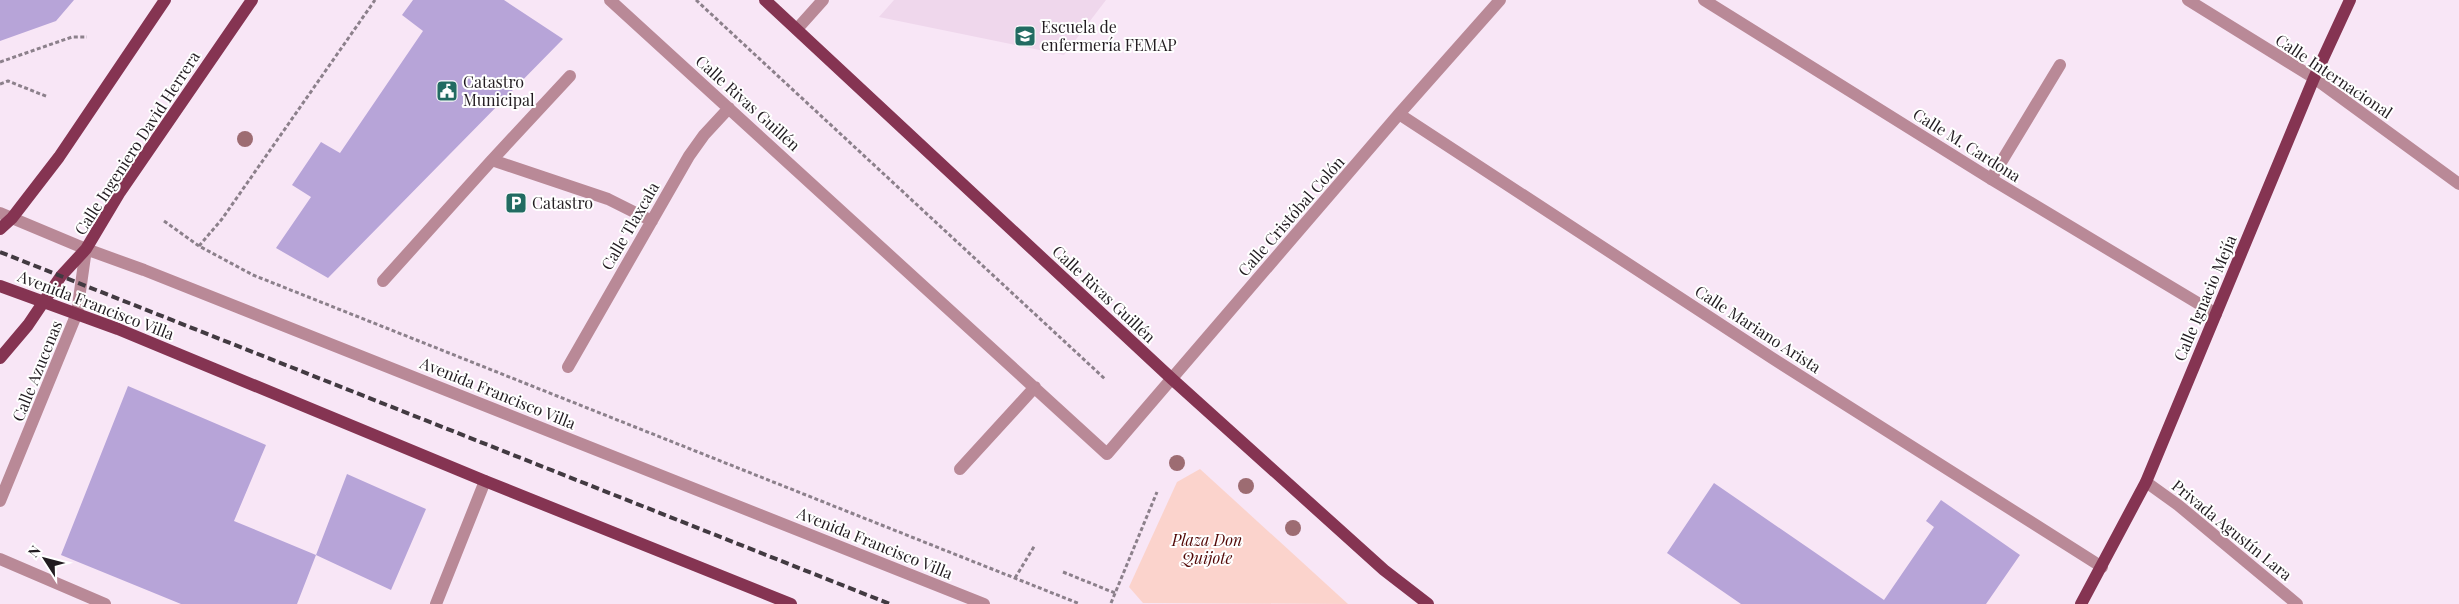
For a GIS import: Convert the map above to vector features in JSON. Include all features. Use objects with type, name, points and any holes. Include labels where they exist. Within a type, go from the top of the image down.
[{"type":"main road","points":[[0,229],[6,215],[59,157],[165,0]]},
{"type":"main road","name":"Calle Ingeniero David Herrera","points":[[0,358],[28,325],[61,276],[86,249],[120,192],[252,0]]},
{"type":"main road","name":"Calle Rivas Guillén","points":[[765,0],[1172,379],[1384,570],[1428,604]]},
{"type":"main road","name":"Calle Ignacio Mejía","points":[[2081,604],[2146,482],[2314,78],[2350,0]]},
{"type":"main road","name":"Avenida Francisco Villa","points":[[0,286],[78,313],[485,481],[791,604]]},
{"type":"street","name":"Calle Rivas Guillén","points":[[610,0],[1107,454]]},
{"type":"street","points":[[797,29],[823,0]]},
{"type":"street","name":"Calle Cristóbal Colón","points":[[1107,454],[1399,114],[1500,0]]},
{"type":"street","name":"Calle M. Cardona","points":[[1704,0],[1991,179],[2216,314]]},
{"type":"street","name":"Calle Internacional","points":[[2188,0],[2314,78],[2459,184]]},
{"type":"street","points":[[1991,179],[2060,65]]},
{"type":"street","points":[[384,281],[570,76]]},
{"type":"street","name":"Calle Tlaxcala","points":[[568,367],[689,156],[704,135],[729,108]]},
{"type":"street","name":"Calle Mariano Arista","points":[[1399,114],[1772,358],[2102,567]]},
{"type":"street","points":[[492,160],[608,199],[652,221]]},
{"type":"street","name":"Avenida Francisco Villa","points":[[6,215],[86,249],[144,270],[984,604]]},
{"type":"street","name":"Calle Azucenas","points":[[0,501],[78,313],[86,249]]},
{"type":"street","points":[[960,469],[1035,387]]},
{"type":"street","points":[[436,604],[485,481]]},
{"type":"street","name":"Privada Agustín Lara","points":[[2146,482],[2178,504],[2297,604]]},
{"type":"street","points":[[0,559],[105,604]]},
{"type":"path","points":[[199,246],[222,219],[374,0]]},
{"type":"path","points":[[696,0],[1105,379]]},
{"type":"path","points":[[0,62],[72,37],[88,37]]},
{"type":"path","points":[[0,84],[8,81],[48,97]]},
{"type":"path","points":[[164,221],[199,246],[253,274],[1080,604]]},
{"type":"path","points":[[1110,603],[1158,492]]},
{"type":"path","points":[[1016,578],[1035,545]]},
{"type":"path","points":[[1063,572],[1115,593]]},
{"type":"shaded area","name":"Escuela de enfermería FEMAP","points":[[894,0],[1106,0],[1064,55],[879,17]]},
{"type":"green space","name":"Plaza Don Quijote","points":[[1200,469],[1348,604],[1143,603],[1129,587],[1177,482]]},
{"type":"building","points":[[0,0],[74,0],[56,21],[0,41]]},
{"type":"building","name":"Catastro Municipal","points":[[413,0],[504,0],[563,39],[328,278],[276,248],[311,197],[292,185],[321,142],[340,153],[423,31],[402,15]]},
{"type":"building","points":[[128,386],[266,445],[234,521],[316,555],[297,604],[181,604],[61,555]]},
{"type":"building","points":[[347,474],[426,509],[391,590],[316,555]]},
{"type":"building","points":[[1714,483],[1884,600],[1934,527],[1926,521],[1941,500],[2020,555],[1986,604],[1741,604],[1667,553]]},
{"type":"railway","points":[[0,252],[890,604]]},
{"type":"place","name":"Escuela de enfermería FEMAP","points":[[1025,36]]},
{"type":"place","name":"Catastro Municipal","points":[[447,91]]},
{"type":"place","name":"Catastro","points":[[516,203]]}]
